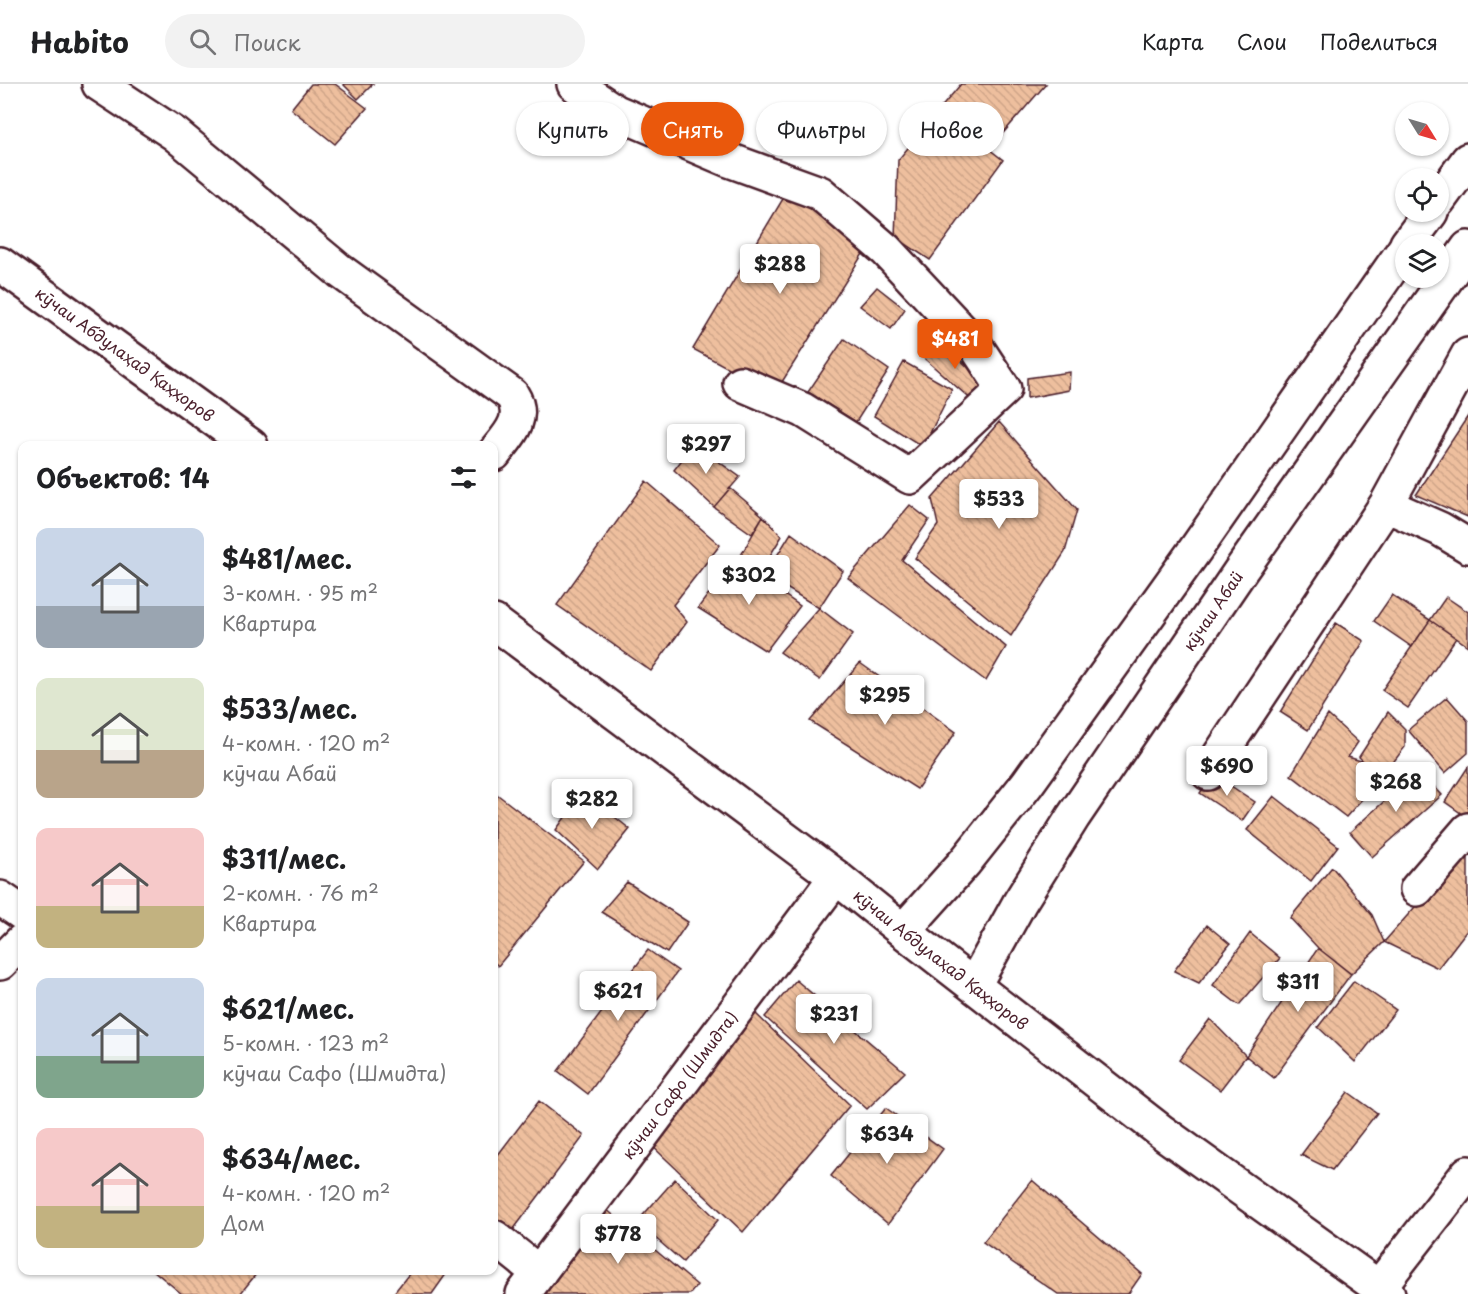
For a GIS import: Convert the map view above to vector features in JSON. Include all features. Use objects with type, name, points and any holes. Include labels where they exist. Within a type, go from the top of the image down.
[{"type":"main road","points":[[99,84],[175,134],[340,271],[512,395],[519,405],[519,415],[512,430],[498,449]]},
{"type":"main road","points":[[574,84],[616,112],[729,160],[820,193],[886,250],[951,319],[975,345],[1004,389],[910,477],[803,410],[740,383]]},
{"type":"main road","points":[[1449,186],[1468,159]]},
{"type":"main road","name":"кӯчаи Абаӣ","points":[[974,986],[1020,902],[1073,817],[1241,570],[1468,249]]},
{"type":"main road","points":[[903,931],[965,862],[1028,784],[1395,262]]},
{"type":"main road","name":"кӯчаи Абдулаҳад Қаҳҳоров","points":[[0,264],[244,441]]},
{"type":"main road","points":[[1208,773],[1386,506],[1468,355]]},
{"type":"main road","points":[[1386,506],[1440,529],[1468,546]]},
{"type":"main road","name":"кӯчаи Абдулаҳад Қаҳҳоров","points":[[498,625],[836,876],[903,931],[1162,1132],[1384,1290]]},
{"type":"main road","points":[[1417,889],[1468,830]]},
{"type":"main road","name":"кӯчаи Сафо (Шмидта)","points":[[531,1284],[836,876]]},
{"type":"main road","points":[[0,898],[18,910]]},
{"type":"main road","points":[[0,963],[18,945]]},
{"type":"main road","points":[[1384,1290],[1468,1173]]},
{"type":"main road","points":[[498,1242],[531,1284]]},
{"type":"building","points":[[311,84],[335,84],[367,108],[335,144],[291,109]]},
{"type":"building","points":[[343,84],[373,84],[358,99]]},
{"type":"building","points":[[961,84],[1046,84],[1004,132],[1004,102],[946,102]]},
{"type":"building","points":[[901,156],[998,156],[1003,160],[930,260],[895,237],[898,160]]},
{"type":"building","points":[[787,192],[866,249],[775,393],[693,349]]},
{"type":"building","points":[[877,287],[905,309],[891,329],[860,306]]},
{"type":"building","points":[[933,335],[994,391],[974,402],[918,353]]},
{"type":"building","points":[[844,339],[889,370],[856,422],[808,392]]},
{"type":"building","points":[[904,362],[952,389],[923,447],[874,416]]},
{"type":"building","points":[[1070,372],[1069,390],[1027,398],[1027,378]]},
{"type":"building","points":[[1468,416],[1468,517],[1416,495]]},
{"type":"building","points":[[999,422],[1077,510],[1065,552],[1011,636],[915,558],[938,525],[932,499]]},
{"type":"building","points":[[694,444],[740,477],[714,507],[674,470]]},
{"type":"building","points":[[646,481],[720,545],[673,605],[687,622],[651,671],[557,605]]},
{"type":"building","points":[[730,488],[763,516],[752,534],[714,507]]},
{"type":"building","points":[[910,505],[929,520],[902,560],[1006,647],[986,681],[848,578]]},
{"type":"building","points":[[763,516],[782,536],[760,572],[740,557]]},
{"type":"building","points":[[791,533],[843,571],[819,608],[765,575]]},
{"type":"building","points":[[734,560],[800,606],[766,651],[698,608]]},
{"type":"building","points":[[1392,595],[1430,620],[1412,647],[1374,621]]},
{"type":"building","points":[[1446,597],[1468,612],[1468,646],[1430,620]]},
{"type":"building","points":[[819,608],[853,634],[820,680],[780,652]]},
{"type":"building","points":[[1430,620],[1456,638],[1408,708],[1382,690]]},
{"type":"building","points":[[1336,623],[1364,641],[1308,730],[1280,712]]},
{"type":"building","points":[[860,663],[956,732],[917,789],[810,721]]},
{"type":"building","points":[[1447,697],[1468,721],[1468,753],[1445,773],[1408,730]]},
{"type":"building","points":[[1388,712],[1405,729],[1405,747],[1381,778],[1359,757]]},
{"type":"building","points":[[1328,715],[1358,742],[1348,757],[1364,762],[1381,778],[1346,817],[1291,775]]},
{"type":"building","points":[[1468,767],[1468,818],[1445,802]]},
{"type":"building","points":[[1419,770],[1442,795],[1372,857],[1350,832]]},
{"type":"building","points":[[1213,774],[1255,802],[1242,821],[1200,793]]},
{"type":"building","points":[[583,792],[630,829],[598,869],[556,830]]},
{"type":"building","points":[[498,795],[584,861],[498,966]]},
{"type":"building","points":[[1274,796],[1338,846],[1311,881],[1247,830]]},
{"type":"building","points":[[1468,847],[1468,929],[1438,968],[1384,942]]},
{"type":"building","points":[[1332,867],[1372,915],[1384,942],[1351,974],[1318,948],[1290,918]]},
{"type":"building","points":[[627,882],[688,922],[667,953],[601,912]]},
{"type":"building","points":[[1207,925],[1230,944],[1199,983],[1174,971]]},
{"type":"building","points":[[1250,933],[1280,958],[1239,1005],[1213,985]]},
{"type":"building","points":[[1318,948],[1351,974],[1274,1078],[1246,1056]]},
{"type":"building","points":[[648,950],[678,971],[588,1094],[558,1071]]},
{"type":"building","points":[[796,980],[905,1072],[867,1109],[765,1017]]},
{"type":"building","points":[[1354,981],[1396,1010],[1355,1062],[1318,1027]]},
{"type":"building","points":[[753,1011],[850,1105],[743,1232],[649,1143]]},
{"type":"building","points":[[1210,1019],[1246,1056],[1220,1090],[1179,1060]]},
{"type":"building","points":[[1348,1092],[1377,1113],[1332,1170],[1301,1155]]},
{"type":"building","points":[[539,1101],[584,1136],[510,1234],[498,1222],[498,1155]]},
{"type":"building","points":[[886,1108],[943,1149],[888,1224],[831,1176]]},
{"type":"building","points":[[675,1179],[718,1220],[683,1262],[637,1222]]},
{"type":"building","points":[[1032,1180],[1142,1274],[1128,1294],[1058,1294],[983,1242]]},
{"type":"building","points":[[606,1209],[697,1285],[690,1294],[542,1294]]},
{"type":"building","points":[[159,1275],[255,1275],[240,1294],[182,1294]]},
{"type":"building","points":[[408,1275],[445,1275],[432,1294],[393,1294]]}]
